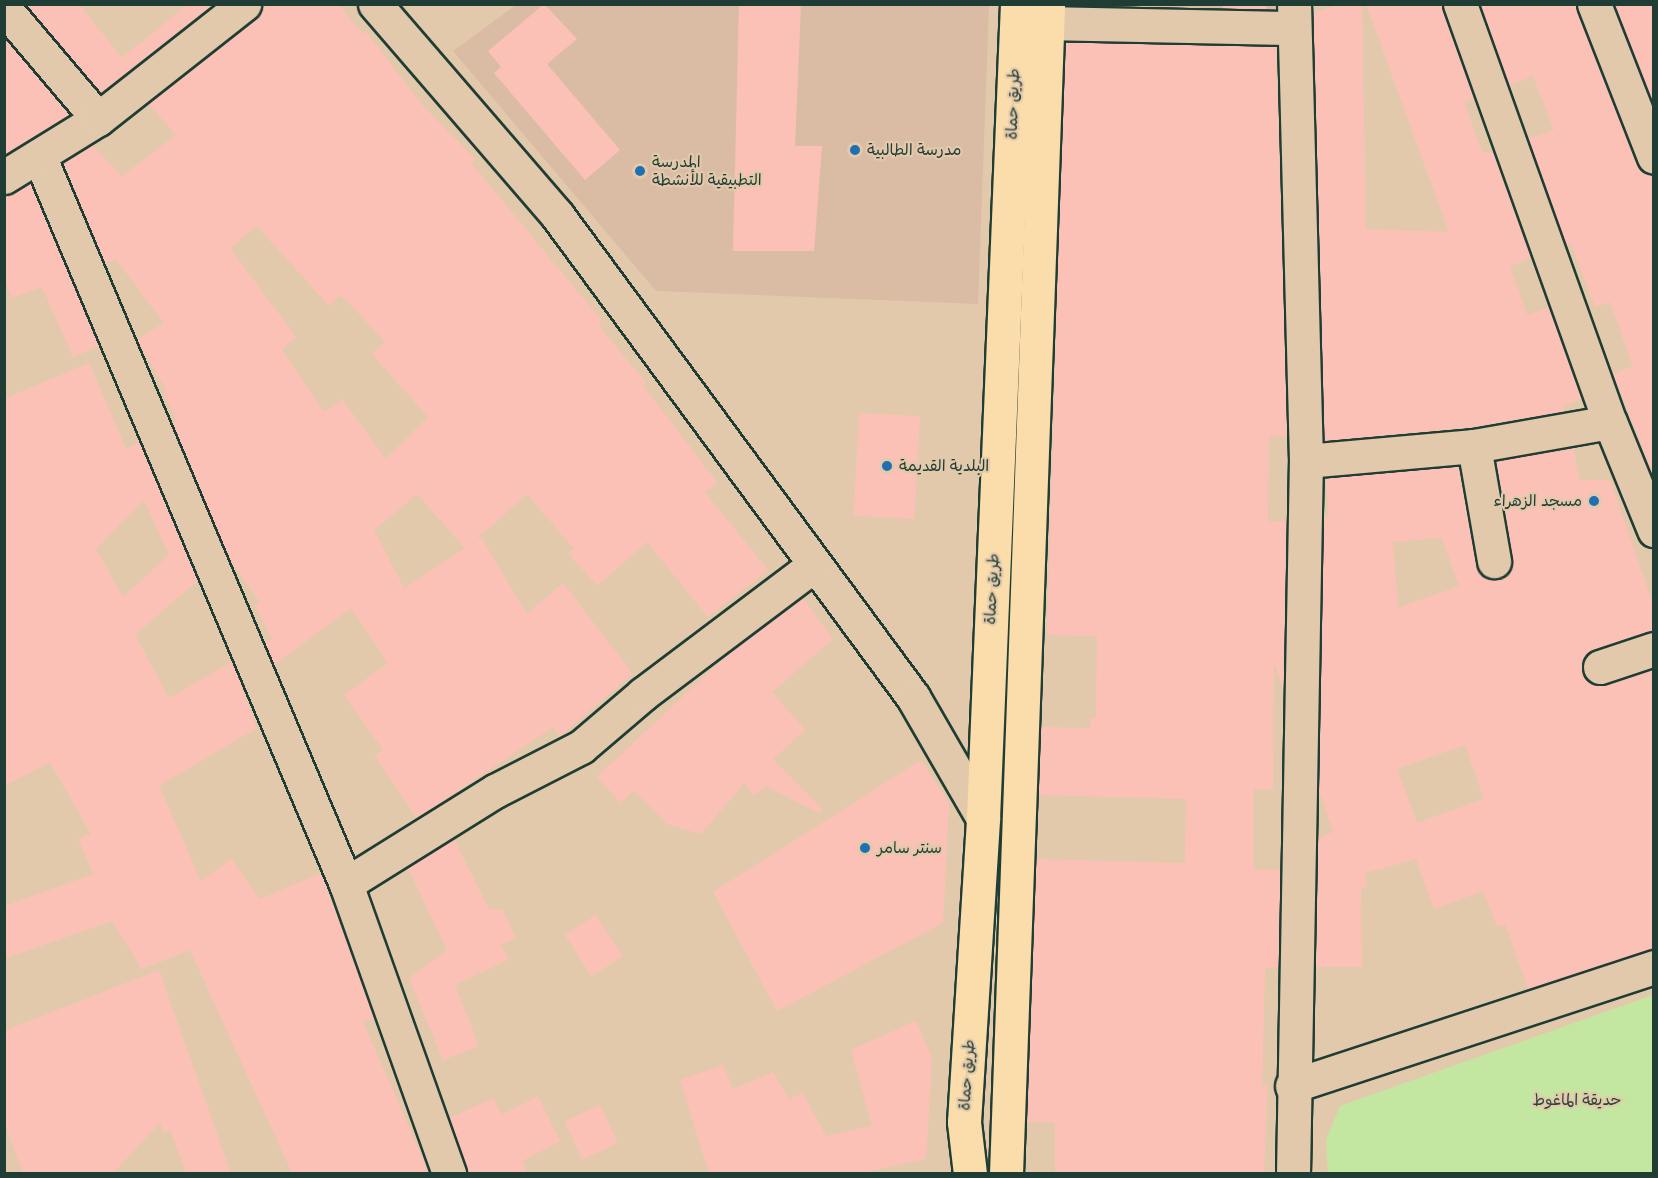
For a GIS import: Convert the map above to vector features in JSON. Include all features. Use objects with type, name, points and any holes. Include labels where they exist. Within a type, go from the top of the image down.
[{"type":"main road","name":"طريق حماة","points":[[970,1173],[964,1122],[983,818],[1017,4]]},
{"type":"main road","name":"طريق حماة","points":[[1006,1173],[1048,14]]},
{"type":"street","points":[[4,177],[39,158],[98,119],[244,4]]},
{"type":"street","points":[[375,4],[557,215],[912,697],[983,818]]},
{"type":"street","points":[[1460,4],[1610,422],[1651,514]]},
{"type":"street","points":[[1594,4],[1653,157]]},
{"type":"street","points":[[4,8],[98,119]]},
{"type":"street","points":[[1048,14],[1294,16],[1306,461],[1292,1086],[1293,1173]]},
{"type":"street","points":[[39,158],[346,884],[449,1173]]},
{"type":"street","points":[[1306,461],[1474,446],[1610,422]]},
{"type":"street","points":[[1474,446],[1494,561]]},
{"type":"street","points":[[346,884],[495,791],[581,747],[642,694],[813,565]]},
{"type":"street","points":[[1600,667],[1653,649]]},
{"type":"street","points":[[1292,1086],[1653,967]]},
{"type":"shaded area","points":[[1060,4],[1284,4],[1284,9],[1060,9]]},
{"type":"shaded area","points":[[516,5],[989,5],[978,304],[656,291],[453,51]]},
{"type":"green space","name":"حديقة الماغوط","points":[[1653,995],[1653,1173],[1328,1173],[1326,1140],[1340,1106]]},
{"type":"building","points":[[26,4],[79,4],[122,58],[188,4],[213,4],[101,93]]},
{"type":"building","points":[[262,4],[338,4],[363,34],[366,32],[423,106],[475,159],[471,163],[602,321],[598,325],[646,383],[643,386],[717,482],[705,492],[768,570],[708,617],[647,542],[597,586],[568,553],[574,549],[527,494],[472,543],[481,537],[527,614],[563,583],[633,674],[560,736],[553,727],[417,818],[375,756],[383,750],[344,695],[388,663],[351,608],[274,665],[265,643],[272,639],[255,605],[260,602],[227,555],[172,424],[177,421],[163,393],[167,391],[137,340],[164,323],[116,259],[105,263],[62,163],[92,145],[122,176],[176,135],[148,103],[256,19]],"holes":[[[257,226],[329,306],[339,296],[346,300],[385,342],[372,354],[428,417],[386,459],[342,399],[324,412],[282,350],[296,337],[230,248]],[[417,494],[465,548],[404,588],[374,530]]]},
{"type":"building","name":"المدرسة التطبيقية للأنشطة","points":[[544,4],[577,39],[547,64],[620,150],[585,180],[494,73],[501,67],[488,51]]},
{"type":"building","name":"مدرسة الطالبية","points":[[739,4],[801,4],[795,146],[822,146],[814,251],[733,251]]},
{"type":"building","points":[[1223,4],[1267,4],[1266,9],[1223,8]]},
{"type":"building","points":[[1339,4],[1362,4],[1366,229],[1449,232],[1366,4],[1442,4],[1474,99],[1464,102],[1482,152],[1493,153],[1531,258],[1510,266],[1527,315],[1549,307],[1582,399],[1564,405],[1565,411],[1472,427],[1324,441],[1313,14]]},
{"type":"building","points":[[1480,4],[1576,4],[1637,164],[1643,172],[1653,175],[1653,473],[1613,374],[1633,366],[1610,302],[1595,307],[1571,244],[1567,246],[1528,139],[1554,130],[1533,76],[1509,85]]},
{"type":"building","points":[[1614,4],[1653,4],[1653,104]]},
{"type":"building","points":[[4,38],[70,114],[4,155]]},
{"type":"building","points":[[1065,42],[1276,46],[1287,437],[1269,436],[1268,522],[1286,521],[1283,688],[1274,662],[1273,789],[1254,789],[1254,870],[1280,870],[1278,967],[1265,968],[1262,1086],[1268,1086],[1264,1173],[1055,1173],[1055,1122],[1027,1122],[1036,859],[1185,863],[1186,799],[1038,795],[1041,727],[1090,728],[1090,718],[1096,718],[1097,636],[1047,635]]},
{"type":"building","points":[[30,183],[99,346],[73,357],[42,287],[12,298],[4,277],[4,196]]},
{"type":"building","points":[[89,363],[126,449],[139,442],[198,580],[135,635],[169,698],[232,662],[257,728],[159,786],[201,881],[231,859],[260,899],[321,873],[374,1018],[363,1022],[429,1173],[292,1173],[190,950],[142,969],[112,921],[4,959],[4,906],[94,874],[78,839],[91,834],[50,762],[4,786],[4,399]],"holes":[[[144,500],[169,555],[123,597],[96,549]]]},
{"type":"building","name":"البلدية القديمة","points":[[859,413],[920,416],[915,519],[854,516]]},
{"type":"building","points":[[1573,448],[1580,480],[1610,480],[1653,604],[1653,631],[1594,649],[1582,664],[1587,681],[1597,685],[1653,669],[1653,949],[1528,989],[1505,924],[1497,927],[1483,891],[1434,909],[1416,859],[1365,873],[1367,888],[1361,888],[1362,967],[1316,967],[1318,838],[1333,832],[1319,790],[1324,518],[1329,517],[1326,478],[1458,466],[1476,565],[1480,573],[1497,579],[1506,575],[1512,558],[1496,461]],"holes":[[[1442,538],[1459,586],[1398,608],[1393,542]],[[1465,745],[1484,799],[1417,823],[1397,769]]]},
{"type":"building","points":[[802,597],[833,639],[772,692],[805,730],[773,759],[822,809],[819,813],[766,786],[754,795],[744,783],[701,834],[667,824],[634,790],[621,803],[597,777],[737,646]]},
{"type":"building","name":"سنتر سامر","points":[[921,760],[949,803],[943,923],[777,1011],[713,892]]},
{"type":"building","points":[[454,839],[489,909],[502,909],[516,938],[501,945],[509,959],[455,985],[479,1046],[443,1060],[409,978],[447,950],[408,868]]},
{"type":"building","points":[[596,915],[623,956],[592,976],[565,935]]},
{"type":"building","points":[[159,970],[231,1173],[186,1173],[170,1129],[164,1133],[160,1123],[113,1173],[23,1173],[4,1121],[4,1031]]},
{"type":"building","points":[[916,1021],[932,1058],[926,1159],[861,1173],[709,1173],[680,1080],[723,1065],[733,1089],[773,1072],[789,1099],[803,1093],[826,1136],[872,1126],[851,1050]]},
{"type":"building","points":[[538,1096],[560,1141],[522,1161],[527,1173],[467,1173],[449,1118],[494,1098],[501,1115]]},
{"type":"building","points":[[600,1105],[618,1143],[582,1160],[565,1121]]},
{"type":"place","name":"مدرسة الطالبية","points":[[855,150]]},
{"type":"place","name":"المدرسة التطبيقية للأنشطة","points":[[640,171]]},
{"type":"place","name":"البلدية القديمة","points":[[887,466]]},
{"type":"place","name":"مسجد الزهراء","points":[[1594,501]]},
{"type":"place","name":"سنتر سامر","points":[[865,848]]}]
